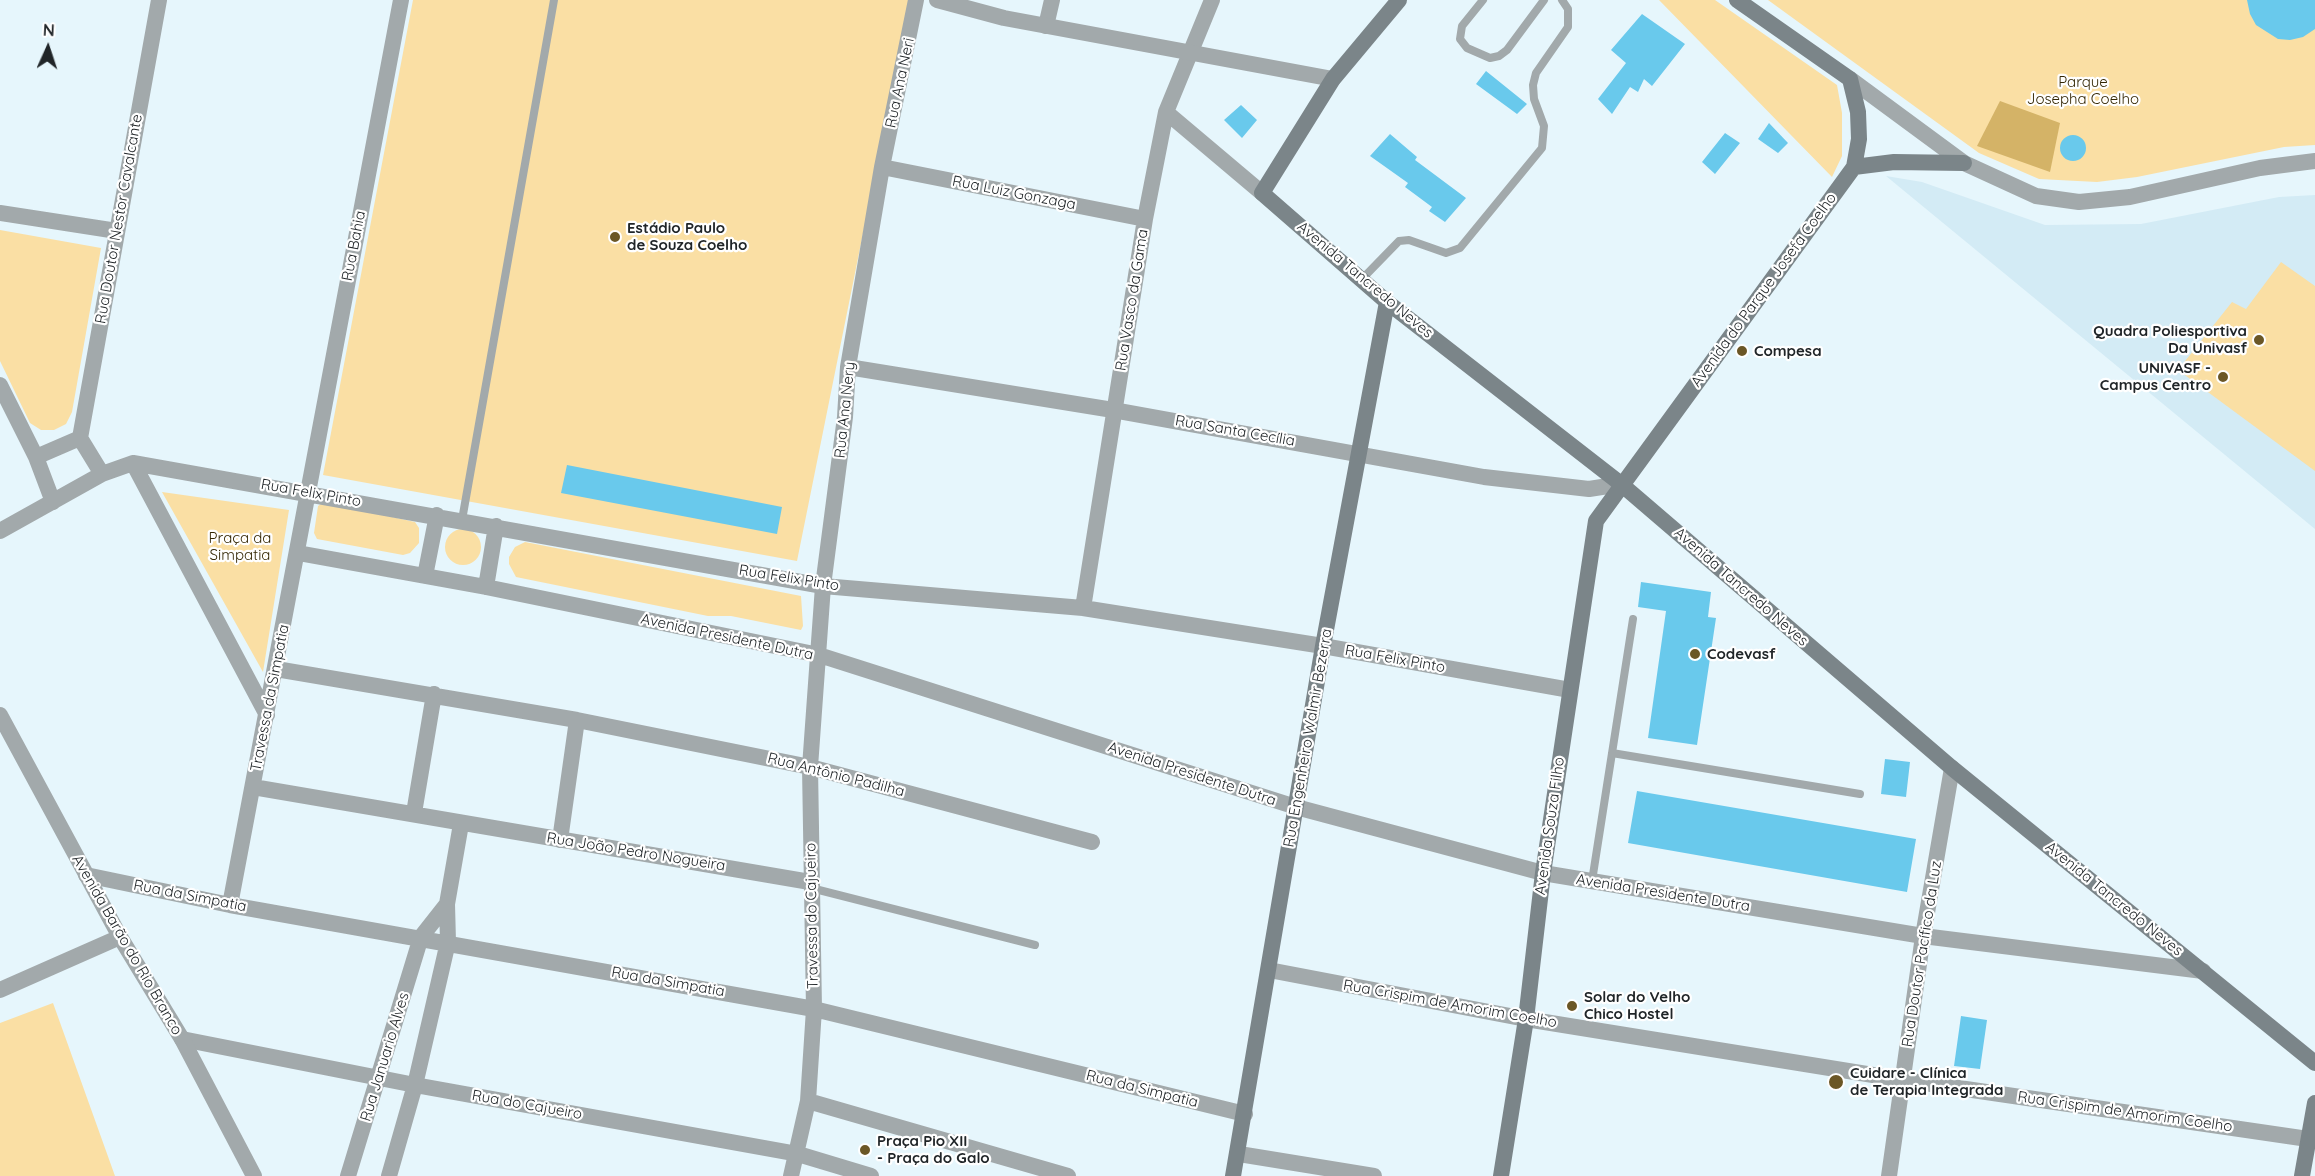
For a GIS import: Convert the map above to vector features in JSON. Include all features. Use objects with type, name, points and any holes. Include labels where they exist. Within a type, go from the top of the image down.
[{"type":"main road","points":[[1263,193],[1333,79],[1399,0]]},
{"type":"main road","points":[[1737,0],[1850,79]]},
{"type":"main road","name":"Avenida do Parque Josefa Coelho","points":[[1621,484],[1854,167],[1859,139],[1858,112],[1850,79]]},
{"type":"main road","points":[[1854,167],[1894,162],[1964,163]]},
{"type":"main road","name":"Avenida Tancredo Neves","points":[[1263,193],[1387,302],[1621,484],[1952,768],[2315,1063]]},
{"type":"main road","name":"Rua Engenheiro Walmir Bezerra","points":[[1233,1176],[1239,1154],[1323,646],[1387,302]]},
{"type":"main road","name":"Avenida Souza Filho","points":[[1501,1176],[1526,1019],[1543,873],[1596,521],[1621,484]]},
{"type":"main road","points":[[2302,1176],[2315,1102]]},
{"type":"street","name":"Rua Doutor Nestor Cavalcante","points":[[80,438],[159,0]]},
{"type":"street","name":"Rua Bahia","points":[[307,492],[401,0]]},
{"type":"street","name":"Rua Ana Neri","points":[[882,167],[916,0]]},
{"type":"street","points":[[937,0],[1004,18],[1333,79]]},
{"type":"street","points":[[1046,26],[1052,0]]},
{"type":"street","name":"Rua Vasco da Gama","points":[[1083,608],[1113,410],[1145,219],[1166,112],[1212,0]]},
{"type":"street","points":[[1850,79],[1964,163],[2036,195],[2079,202],[2130,197],[2260,168],[2315,161]]},
{"type":"street","name":"Avenida Tancredo Neves","points":[[1166,112],[1263,193]]},
{"type":"street","name":"Rua Luiz Gonzaga","points":[[882,167],[1145,219]]},
{"type":"street","name":"Rua Ana Nery","points":[[819,655],[823,586],[845,417],[848,366],[882,167]]},
{"type":"street","points":[[0,213],[117,231]]},
{"type":"street","name":"Rua Santa Cecília","points":[[848,366],[1113,410],[1484,477],[1589,489],[1621,484]]},
{"type":"street","points":[[0,385],[36,457],[53,502]]},
{"type":"street","points":[[36,457],[80,438],[102,474]]},
{"type":"street","points":[[133,463],[267,715]]},
{"type":"street","name":"Rua Felix Pinto","points":[[0,531],[102,474],[133,463],[437,515],[823,586],[1083,608],[1323,646],[1570,690]]},
{"type":"street","name":"Travessa da Simpatia","points":[[230,904],[298,553],[307,492]]},
{"type":"street","points":[[425,576],[437,515]]},
{"type":"street","points":[[486,587],[496,526]]},
{"type":"street","name":"Avenida Presidente Dutra","points":[[298,553],[486,587],[819,655],[1296,807],[1543,873],[1923,936],[2203,971]]},
{"type":"street","name":"Travessa do Cajueiro","points":[[791,1176],[798,1154],[808,1101],[814,1009],[810,885],[810,767],[819,655]]},
{"type":"street","name":"Rua Antônio Padilha","points":[[276,669],[577,720],[810,767],[1092,842]]},
{"type":"street","points":[[414,813],[434,694]]},
{"type":"street","name":"Avenida Barão do Rio Branco","points":[[0,715],[120,937],[182,1039],[254,1176]]},
{"type":"street","points":[[560,840],[577,720]]},
{"type":"street","name":"Rua Doutor Pacífico da Luz","points":[[1888,1176],[1904,1080],[1923,936],[1952,768]]},
{"type":"street","name":"Rua João Pedro Nogueira","points":[[253,787],[414,813],[461,824],[810,885]]},
{"type":"street","points":[[448,942],[447,904],[461,824]]},
{"type":"street","name":"Rua da Simpatia","points":[[86,875],[230,904],[814,1009],[1245,1114]]},
{"type":"street","points":[[421,937],[447,904]]},
{"type":"street","points":[[0,990],[120,937]]},
{"type":"street","name":"Rua Januario Alves","points":[[348,1176],[421,937]]},
{"type":"street","name":"Rua Januario Alves","points":[[389,1176],[416,1085],[448,942]]},
{"type":"street","name":"Rua Crispim de Amorim Coelho","points":[[1269,970],[1526,1019],[1904,1080],[2308,1139]]},
{"type":"street","name":"Rua do Cajueiro","points":[[182,1039],[416,1085],[798,1154],[871,1176]]},
{"type":"street","points":[[808,1101],[1068,1176]]},
{"type":"street","points":[[1239,1154],[1374,1176]]},
{"type":"lane","points":[[462,520],[554,0]]},
{"type":"lane","points":[[1483,0],[1462,26],[1460,39],[1467,48],[1490,58],[1499,57],[1507,50],[1544,0]]},
{"type":"lane","points":[[1362,279],[1399,241],[1409,240],[1446,253],[1460,248],[1542,148],[1544,126],[1534,99],[1533,85],[1536,73],[1568,27],[1568,9],[1562,0]]},
{"type":"lane","points":[[1592,881],[1633,619]]},
{"type":"lane","points":[[1612,753],[1860,794]]},
{"type":"lane","points":[[810,885],[1035,945]]},
{"type":"shaded area","points":[[2000,101],[2060,123],[2050,172],[1977,146]]},
{"type":"shaded area","name":"UNIVASF - Campus Centro","points":[[1886,176],[1922,182],[2045,225],[2141,224],[2279,197],[2315,195],[2315,529]]},
{"type":"green space","name":"Estádio Paulo de Souza Coelho","points":[[413,0],[910,0],[797,561],[323,475]]},
{"type":"green space","points":[[1659,0],[1715,0],[1837,85],[1842,113],[1842,156],[1832,177]]},
{"type":"green space","name":"Parque Josepha Coelho","points":[[1768,0],[2315,0],[2315,145],[2284,147],[2137,177],[2097,182],[2039,179],[1979,153]]},
{"type":"green space","points":[[0,230],[101,248],[72,412],[66,424],[54,430],[41,430],[30,423],[0,361]]},
{"type":"green space","name":"Quadra Poliesportiva Da Univasf","points":[[2281,262],[2315,286],[2315,471],[2178,370],[2232,302],[2246,309]]},
{"type":"green space","name":"Praça da Simpatia","points":[[162,492],[289,510],[263,672]]},
{"type":"green space","points":[[324,502],[415,522],[419,528],[419,543],[410,553],[403,555],[317,539],[314,533],[318,506]]},
{"type":"green space","points":[[463,529],[476,534],[481,547],[476,560],[463,565],[450,560],[445,547],[450,534]]},
{"type":"green space","points":[[525,542],[801,596],[803,626],[801,630],[731,616],[708,616],[516,577],[509,564],[509,557],[515,547]]},
{"type":"green space","points":[[53,1003],[115,1176],[0,1176],[0,1023]]},
{"type":"building","points":[[2247,0],[2315,0],[2315,29],[2303,37],[2290,40],[2278,39],[2256,25],[2250,14]]},
{"type":"building","points":[[1642,14],[1685,44],[1652,86],[1644,79],[1638,92],[1630,87],[1612,114],[1598,99],[1626,63],[1611,50]]},
{"type":"building","points":[[1486,71],[1527,104],[1517,114],[1476,84]]},
{"type":"building","points":[[1241,105],[1257,120],[1242,138],[1224,120]]},
{"type":"building","points":[[1769,123],[1788,143],[1778,153],[1758,139]]},
{"type":"building","points":[[1725,133],[1740,143],[1715,174],[1702,162]]},
{"type":"building","points":[[1390,134],[1417,157],[1415,160],[1466,198],[1445,222],[1429,211],[1432,207],[1405,187],[1408,183],[1370,156]]},
{"type":"building","points":[[2073,135],[2082,139],[2086,148],[2082,157],[2073,161],[2064,157],[2060,148],[2064,139]]},
{"type":"building","points":[[567,465],[782,507],[777,534],[561,493]]},
{"type":"building","points":[[1641,582],[1711,592],[1708,617],[1716,618],[1697,745],[1648,738],[1666,611],[1638,607]]},
{"type":"building","points":[[1885,759],[1910,762],[1906,797],[1881,794]]},
{"type":"building","points":[[1637,791],[1916,839],[1907,892],[1628,843]]},
{"type":"building","points":[[1961,1016],[1987,1020],[1980,1069],[1954,1066]]},
{"type":"place","name":"Estádio Paulo de Souza Coelho","points":[[615,237]]},
{"type":"place","name":"Quadra Poliesportiva Da Univasf","points":[[2259,340]]},
{"type":"place","name":"Compesa","points":[[1742,351]]},
{"type":"place","name":"UNIVASF - Campus Centro","points":[[2223,377]]},
{"type":"place","name":"Codevasf","points":[[1695,654]]},
{"type":"place","name":"Solar do Velho Chico Hostel","points":[[1572,1006]]},
{"type":"place","name":"Cuidare - Clínica de Terapia Integrada","points":[[1836,1082]]},
{"type":"place","name":"Praça Pio XII - Praça do Galo","points":[[865,1150]]}]
